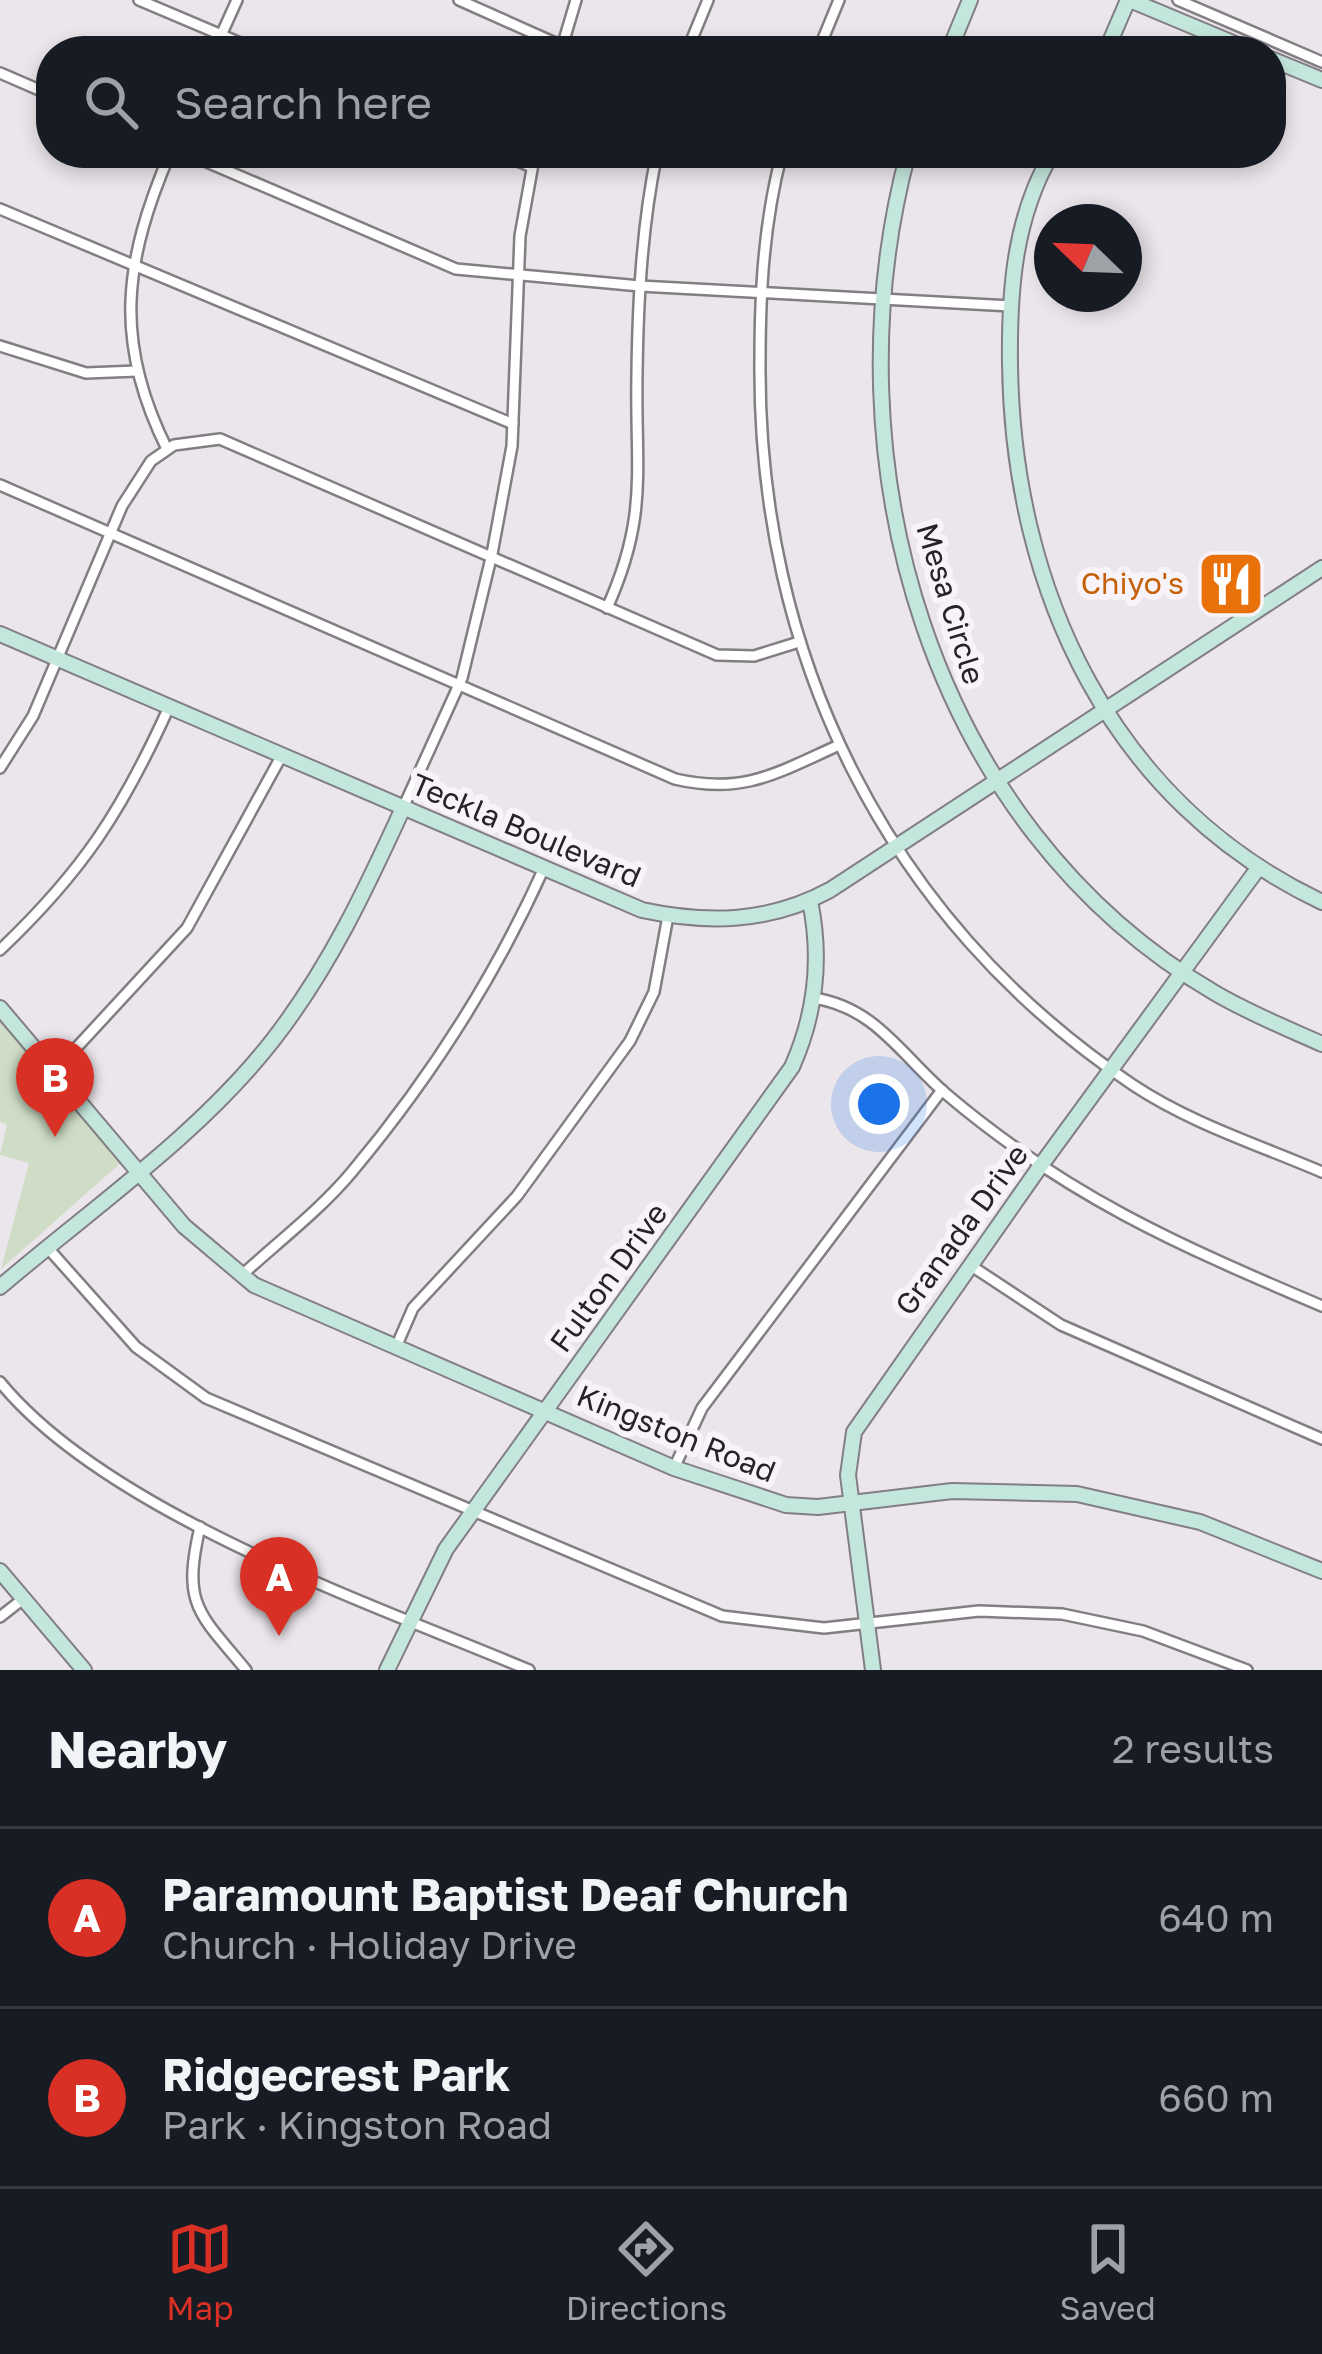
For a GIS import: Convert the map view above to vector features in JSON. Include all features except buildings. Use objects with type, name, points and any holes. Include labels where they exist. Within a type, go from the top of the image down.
[{"type":"street","points":[[139,0],[221,35],[237,0]]},
{"type":"street","points":[[459,0],[536,36]]},
{"type":"street","points":[[565,36],[576,0]]},
{"type":"street","points":[[693,36],[708,0]]},
{"type":"street","points":[[824,36],[839,0]]},
{"type":"street","points":[[955,36],[970,0]]},
{"type":"street","points":[[1113,36],[1129,0],[1216,36]]},
{"type":"street","points":[[1178,0],[1251,36]]},
{"type":"street","points":[[1286,54],[1321,71]]},
{"type":"street","points":[[1286,63],[1321,71]]},
{"type":"street","points":[[0,73],[36,89]]},
{"type":"street","points":[[164,168],[148,205],[133,266],[128,336],[144,402],[167,449]]},
{"type":"street","points":[[220,168],[456,269],[640,286],[1011,306]]},
{"type":"street","points":[[0,1287],[137,1171],[272,1042],[346,933],[460,682],[492,554],[513,424],[519,274],[532,168]]},
{"type":"street","points":[[608,608],[629,559],[639,509],[640,286],[655,168]]},
{"type":"street","points":[[780,168],[761,292],[759,389],[766,478],[799,642],[838,746],[895,847],[941,910],[1009,986],[1112,1070],[1184,1113],[1322,1172]]},
{"type":"street","name":"Mesa Circle","points":[[904,168],[888,238],[883,298],[884,446],[900,544],[939,673],[997,781],[1072,876],[1183,971],[1242,1007],[1322,1044]]},
{"type":"street","points":[[1046,168],[1021,226],[1011,306],[1012,424],[1027,526],[1057,623],[1103,709],[1163,785],[1259,868],[1322,902]]},
{"type":"street","points":[[0,209],[513,424]]},
{"type":"street","points":[[0,346],[86,373],[136,371]]},
{"type":"street","points":[[0,767],[33,716],[111,531],[151,461],[167,449],[220,439],[717,655],[754,656],[799,642]]},
{"type":"street","points":[[0,485],[675,779],[709,787],[749,785],[838,746]]},
{"type":"street","name":"Teckla Boulevard","points":[[0,634],[642,910],[730,920],[810,901],[1322,568]]},
{"type":"street","points":[[0,950],[65,888],[128,798],[169,707]]},
{"type":"street","points":[[53,1072],[188,928],[282,755]]},
{"type":"street","points":[[242,1275],[348,1176],[439,1057],[503,960],[544,868]]},
{"type":"street","name":"Granada Drive","points":[[873,1670],[851,1503],[854,1432],[1039,1168],[1259,868]]},
{"type":"street","name":"Fulton Drive","points":[[387,1670],[446,1549],[777,1095],[802,1045],[814,998],[815,931],[810,901]]},
{"type":"street","points":[[777,912],[800,917],[815,931]]},
{"type":"street","points":[[396,1347],[413,1308],[518,1196],[630,1041],[654,992],[668,916]]},
{"type":"street","points":[[814,998],[866,1015],[942,1090],[1039,1168],[1153,1234],[1322,1306]]},
{"type":"street","name":"Kingston Road","points":[[0,1009],[184,1226],[242,1275],[674,1468],[786,1505],[952,1491],[1077,1494],[1158,1508],[1322,1571]]},
{"type":"street","points":[[674,1468],[702,1408],[942,1090]]},
{"type":"street","points":[[47,1247],[136,1347],[206,1399],[722,1616],[790,1628],[979,1611],[1062,1614],[1143,1630],[1247,1670]]},
{"type":"street","points":[[970,1265],[1061,1325],[1322,1439]]},
{"type":"street","points":[[0,1382],[66,1446],[200,1527],[528,1670]]},
{"type":"street","points":[[200,1527],[189,1574],[198,1612],[246,1670]]},
{"type":"street","points":[[0,1571],[84,1670]]},
{"type":"street","points":[[0,1617],[23,1599]]},
{"type":"green space","points":[[0,1016],[125,1159],[1,1269],[29,1163],[0,1155],[7,1124],[0,1122]]},
{"type":"place","name":"Chiyo's","points":[[1231,584]]},
{"type":"place","name":"Ridgecrest Park","points":[[55,1137]]},
{"type":"place","name":"Paramount Baptist Deaf Church","points":[[279,1636]]}]
